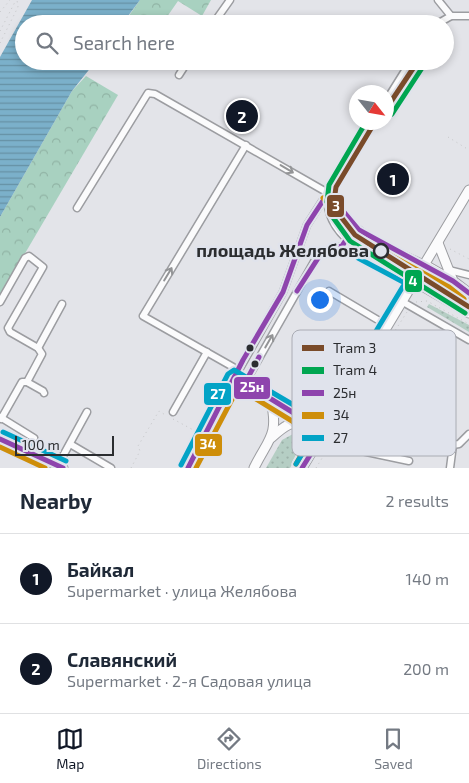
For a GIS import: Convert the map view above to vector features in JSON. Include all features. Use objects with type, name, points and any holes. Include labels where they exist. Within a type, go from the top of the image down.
[{"type":"main road","points":[[386,330],[469,190]]},
{"type":"main road","points":[[438,242],[454,281]]},
{"type":"main road","points":[[362,250],[414,283],[469,313]]},
{"type":"main road","points":[[425,265],[454,281],[469,293]]},
{"type":"main road","points":[[188,468],[235,377],[292,412]]},
{"type":"main road","points":[[271,439],[276,420],[272,401]]},
{"type":"main road","points":[[254,467],[271,439],[283,427],[292,423]]},
{"type":"main road","points":[[0,439],[28,450],[61,467]]},
{"type":"main road","points":[[302,468],[310,456]]},
{"type":"street","points":[[219,15],[230,0]]},
{"type":"street","points":[[438,0],[450,15]]},
{"type":"street","points":[[454,16],[469,16]]},
{"type":"street","points":[[179,75],[182,70]]},
{"type":"street","points":[[394,88],[405,70]]},
{"type":"street","points":[[77,208],[148,93],[155,94],[328,193],[338,203],[348,220],[359,230],[425,265]]},
{"type":"street","points":[[235,377],[286,285],[307,225],[368,130]]},
{"type":"street","points":[[235,377],[233,366],[143,316],[246,145]]},
{"type":"street","points":[[328,193],[327,202],[331,216],[344,243],[414,283]]},
{"type":"street","points":[[244,383],[315,260],[322,252],[344,243],[362,250]]},
{"type":"street","points":[[0,302],[25,258],[29,256],[42,264],[43,267],[8,328],[10,332],[38,348],[42,354],[27,382]]},
{"type":"street","points":[[449,270],[469,275]]},
{"type":"street","points":[[319,308],[329,291],[388,326]]},
{"type":"street","points":[[403,302],[452,330]]},
{"type":"street","points":[[38,348],[62,304]]},
{"type":"street","points":[[456,333],[469,340]]},
{"type":"street","points":[[173,415],[207,352]]},
{"type":"street","points":[[28,450],[34,438],[1,418],[22,382],[27,382],[44,393]]},
{"type":"street","points":[[61,467],[70,444],[87,412]]},
{"type":"street","points":[[456,444],[469,434]]},
{"type":"street","points":[[70,444],[111,468]]},
{"type":"street","points":[[385,456],[409,461]]},
{"type":"path","points":[[0,12],[10,0]]},
{"type":"path","points":[[0,31],[16,0]]},
{"type":"path","points":[[0,43],[18,7],[16,0]]},
{"type":"path","points":[[448,136],[469,150]]},
{"type":"path","points":[[448,248],[469,260]]},
{"type":"path","points":[[173,415],[197,432]]},
{"type":"green space","points":[[140,0],[211,0],[203,15],[178,1],[168,15],[129,15]]},
{"type":"green space","points":[[86,76],[118,95],[0,296],[0,217],[72,91]]},
{"type":"green space","points":[[429,304],[469,325],[469,332],[427,307]]},
{"type":"green space","points":[[292,435],[292,456],[297,456],[290,468],[266,468],[282,440]]},
{"type":"water","points":[[32,0],[140,0],[129,15],[24,15]]},
{"type":"water","points":[[15,30],[15,70],[89,70],[72,91],[0,217],[0,57]]},
{"type":"tram line","name":"3","points":[[394,97],[412,70]]},
{"type":"tram line","points":[[394,101],[416,70]]},
{"type":"tram line","name":"4","points":[[394,111],[421,70]]},
{"type":"tram line","name":"4","points":[[361,130],[329,185],[327,202],[332,216],[350,241],[465,313]]},
{"type":"tram line","name":"3","points":[[370,130],[336,187],[334,201],[338,213],[355,235],[469,307]]},
{"type":"transit line","name":"25н","points":[[188,468],[243,360],[283,292],[307,225],[328,193],[359,230],[453,281],[469,293]]},
{"type":"transit line","name":"34","points":[[323,198],[355,236],[449,287],[464,299]]},
{"type":"transit line","name":"25н","points":[[297,291],[322,252],[342,246],[346,240],[376,258]]},
{"type":"transit line","name":"27","points":[[358,258],[405,283],[377,330]]},
{"type":"transit line","name":"25н","points":[[259,357],[245,383],[292,412]]},
{"type":"transit line","name":"27","points":[[181,465],[228,374],[234,370],[292,404]]},
{"type":"transit line","name":"34","points":[[196,468],[238,388],[292,421]]},
{"type":"transit line","name":"27","points":[[3,432],[66,461]]},
{"type":"transit line","name":"25н","points":[[0,439],[63,468]]},
{"type":"transit line","name":"34","points":[[0,447],[45,468]]},
{"type":"transit line","name":"34","points":[[296,464],[301,456]]},
{"type":"transit line","name":"27","points":[[296,464],[301,456]]},
{"type":"transit line","name":"25н","points":[[302,468],[310,456]]},
{"type":"place","name":"Славянский","points":[[242,116]]},
{"type":"place","name":"Байкал","points":[[393,179]]},
{"type":"place","name":"площадь Желябова","points":[[381,251]]}]
